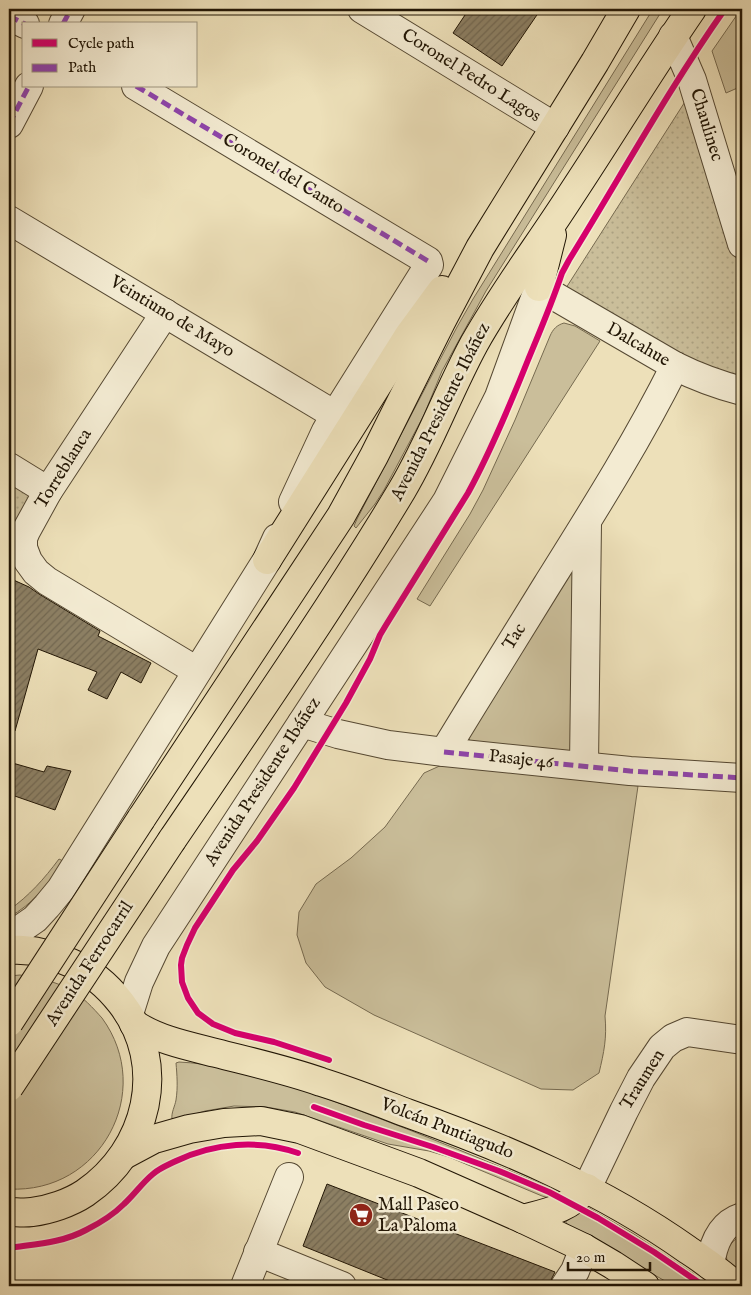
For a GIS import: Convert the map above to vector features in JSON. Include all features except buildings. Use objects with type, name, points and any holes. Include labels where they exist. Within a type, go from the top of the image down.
[{"type":"main road","points":[[266,560],[409,335],[437,296],[480,248],[626,9]]},
{"type":"main road","name":"Avenida Presidente Ibáñez","points":[[172,840],[302,647],[416,467],[474,345],[498,303],[692,9]]},
{"type":"main road","points":[[539,287],[557,216]]},
{"type":"main road","name":"Avenida Ferrocarril","points":[[9,1022],[341,516],[374,456],[440,322],[480,248]]},
{"type":"main road","name":"Avenida Ferrocarril","points":[[9,1088],[172,840]]},
{"type":"main road","points":[[9,950],[20,949],[53,954],[83,968],[109,988],[132,1019],[142,1045],[147,1067],[147,1090],[143,1113],[136,1135],[124,1155],[106,1177],[84,1194],[59,1205],[32,1212],[9,1212]]},
{"type":"main road","name":"Volcán Puntiagudo","points":[[132,1019],[146,1032],[172,1041],[322,1082],[464,1134],[525,1159],[587,1188],[635,1215],[672,1238],[709,1275],[736,1286]]},
{"type":"main road","points":[[124,1155],[154,1139],[189,1129],[224,1123],[262,1121],[300,1129],[419,1173],[524,1218],[584,1248],[645,1286]]},
{"type":"main road","points":[[524,1218],[559,1209],[579,1197],[587,1188]]},
{"type":"street","points":[[64,22],[71,9]]},
{"type":"street","name":"Coronel Pedro Lagos","points":[[362,9],[555,127]]},
{"type":"street","points":[[9,16],[22,22]]},
{"type":"street","name":"Chaulinec","points":[[673,36],[692,80],[742,244]]},
{"type":"street","points":[[9,124],[28,88]]},
{"type":"street","name":"Coronel del Canto","points":[[139,88],[428,261],[429,265],[335,415]]},
{"type":"street","name":"Veintiuno de Mayo","points":[[9,220],[335,415]]},
{"type":"street","name":"Dalcahue","points":[[539,287],[675,366],[695,376],[742,391]]},
{"type":"street","name":"Avenida Presidente Ibáñez","points":[[132,1019],[139,982],[156,946],[446,501],[499,397],[539,287]]},
{"type":"street","name":"Torreblanca","points":[[165,313],[48,491],[26,531],[23,538],[23,548],[28,561],[36,572],[197,671]]},
{"type":"street","name":"Tac","points":[[444,752],[587,522],[654,408],[675,366]]},
{"type":"street","points":[[9,937],[35,919],[60,889],[197,671],[266,560],[326,430],[335,415]]},
{"type":"street","points":[[9,467],[48,491]]},
{"type":"street","name":"Tac","points":[[584,766],[587,522]]},
{"type":"street","name":"Pasaje 46","points":[[302,723],[338,734],[388,745],[630,771],[742,778]]},
{"type":"street","name":"Traumen","points":[[587,1188],[641,1078],[662,1047],[673,1038],[687,1032],[742,1040]]},
{"type":"street","points":[[244,1286],[289,1178]]},
{"type":"street","points":[[709,1275],[718,1235],[728,1225],[742,1217]]},
{"type":"street","points":[[566,1286],[584,1248]]},
{"type":"street","points":[[258,1252],[342,1286]]},
{"type":"shaded area","points":[[653,9],[663,9],[486,291],[442,371],[424,415],[384,490],[356,528],[354,526],[357,519],[473,299]]},
{"type":"shaded area","points":[[741,9],[742,86],[726,93],[712,51]]},
{"type":"shaded area","points":[[688,97],[742,277],[742,378],[683,357],[566,288]]},
{"type":"shaded area","points":[[564,323],[575,326],[600,341],[430,606],[417,599],[483,490],[551,334],[557,326]]},
{"type":"shaded area","points":[[9,477],[30,495],[9,568]]},
{"type":"shaded area","points":[[579,553],[575,746],[570,752],[474,744],[467,737]]},
{"type":"shaded area","points":[[444,764],[638,786],[605,1016],[605,1038],[599,1073],[573,1090],[541,1089],[374,1015],[325,987],[306,963],[297,935],[299,912],[316,884],[351,858],[385,827],[424,773]]},
{"type":"shaded area","points":[[59,859],[63,861],[46,885],[33,900],[9,917],[9,910],[36,887]]},
{"type":"shaded area","points":[[20,975],[59,984],[80,996],[102,1018],[117,1047],[123,1077],[120,1106],[110,1133],[93,1157],[70,1175],[41,1186],[9,1189],[9,976]]},
{"type":"shaded area","points":[[176,1063],[201,1064],[246,1073],[312,1093],[458,1149],[560,1192],[561,1195],[552,1199],[542,1196],[449,1157],[429,1151],[388,1144],[295,1112],[266,1107],[234,1106],[172,1119],[177,1090]]},
{"type":"shaded area","points":[[589,1208],[634,1234],[694,1274],[698,1286],[671,1286],[566,1223],[566,1218]]},
{"type":"shaded area","points":[[742,1235],[742,1275],[727,1262],[726,1251]]},
{"type":"marked path","points":[[64,22],[71,9]]},
{"type":"marked path","points":[[9,16],[22,22]]},
{"type":"marked path","points":[[9,124],[28,88]]},
{"type":"marked path","points":[[139,88],[429,263]]},
{"type":"marked path","points":[[444,752],[630,771],[742,778]]},
{"type":"cycle path","points":[[329,1060],[274,1042],[235,1033],[213,1024],[198,1013],[188,998],[182,982],[182,958],[195,928],[233,870],[257,841],[294,788],[346,703],[370,659],[380,635],[468,493],[485,461],[507,411],[562,273],[664,102],[725,9]]},
{"type":"cycle path","points":[[314,1107],[433,1147],[549,1192],[598,1218],[654,1252],[704,1286]]},
{"type":"cycle path","points":[[9,1248],[68,1238],[86,1230],[115,1212],[156,1172],[167,1165],[205,1150],[236,1145],[252,1145],[267,1146],[298,1153]]},
{"type":"place","name":"Mall Paseo La Paloma","points":[[361,1215]]}]
